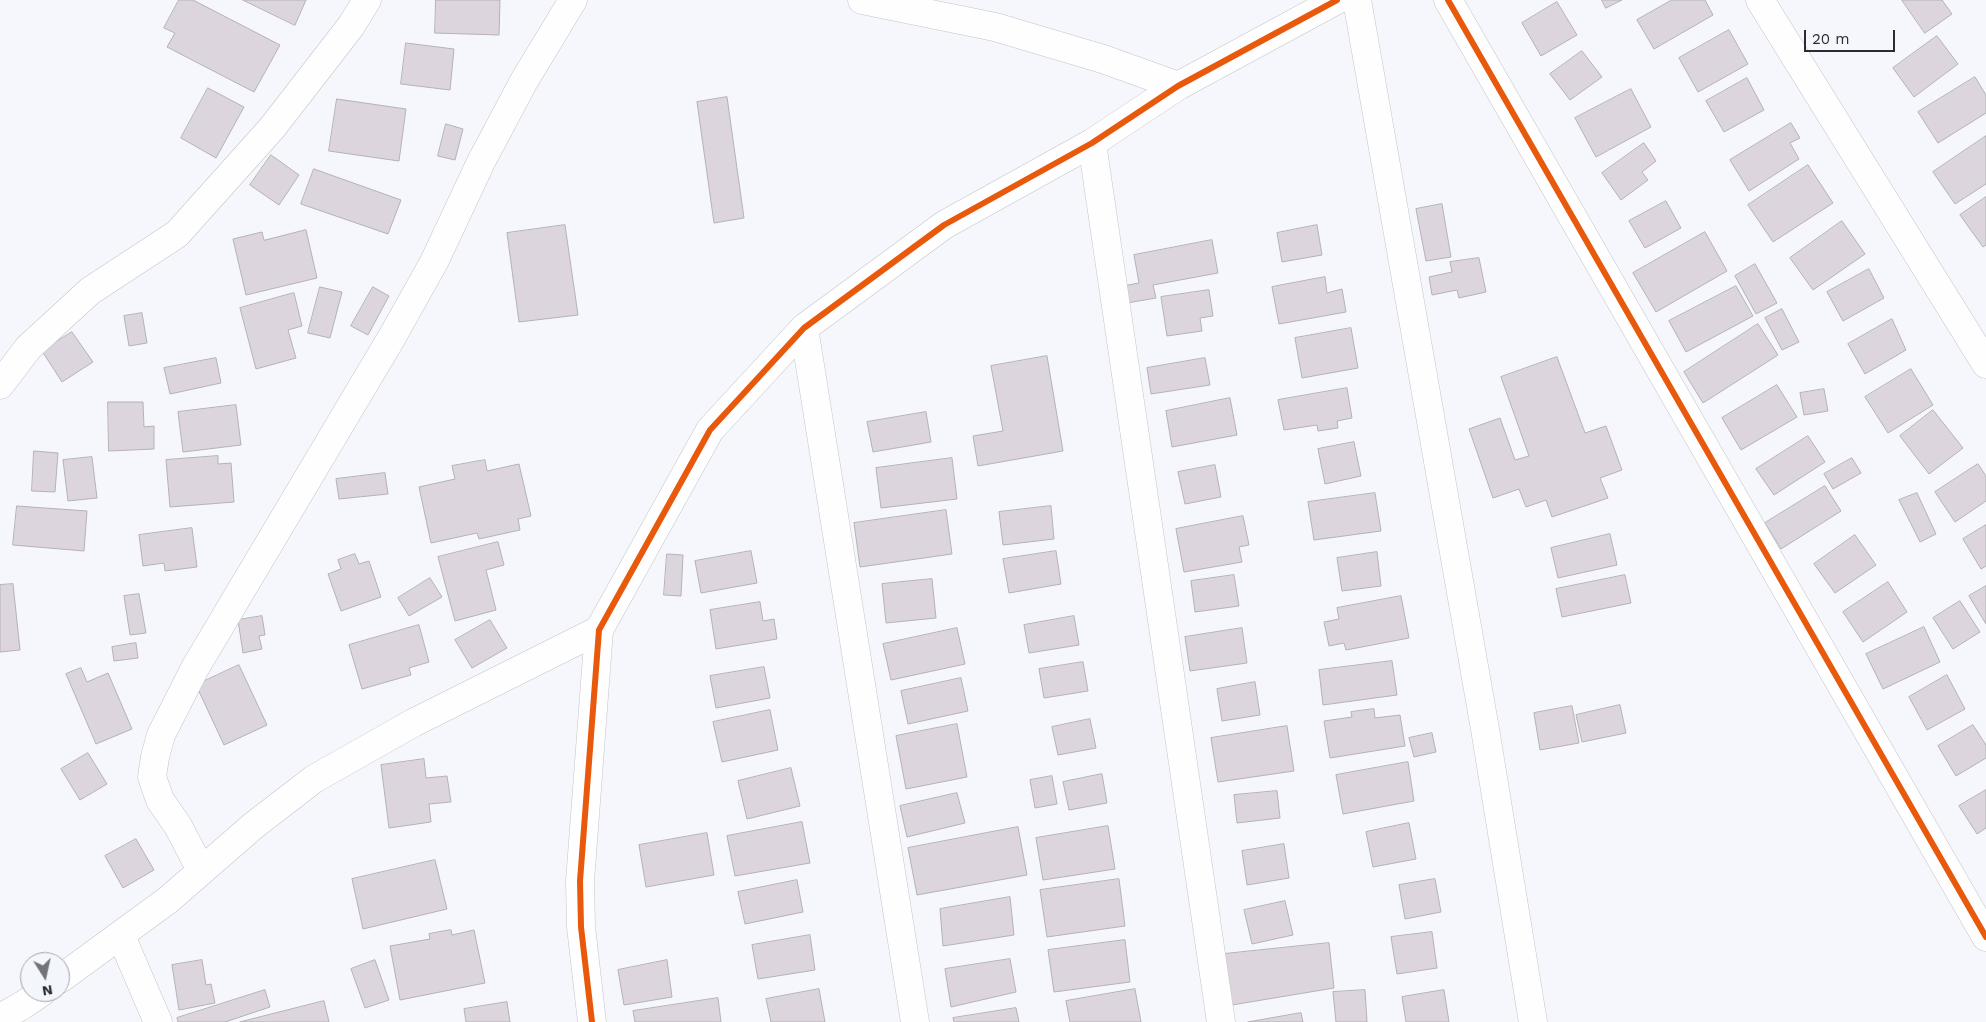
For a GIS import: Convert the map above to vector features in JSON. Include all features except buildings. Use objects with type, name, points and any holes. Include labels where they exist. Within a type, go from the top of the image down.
[{"type":"street","points":[[0,385],[28,348],[90,291],[177,234],[272,128],[351,26],[367,0]]},
{"type":"street","points":[[201,870],[178,826],[160,800],[152,777],[161,735],[195,668],[392,337],[434,262],[481,162],[524,81],[573,0]]},
{"type":"street","points":[[862,0],[995,27],[1102,59],[1178,86]]},
{"type":"street","points":[[592,1022],[581,927],[580,881],[599,630],[710,430],[804,328],[944,225],[1092,143],[1178,86],[1336,0]]},
{"type":"street","points":[[1357,0],[1485,729],[1533,1022]]},
{"type":"street","points":[[1448,0],[1986,937]]},
{"type":"street","points":[[1760,0],[1986,364]]},
{"type":"street","points":[[1092,143],[1221,1022]]},
{"type":"street","points":[[804,328],[915,1022]]},
{"type":"street","points":[[70,972],[168,900],[253,826],[314,778],[413,723],[599,630]]},
{"type":"street","points":[[121,936],[158,1022]]},
{"type":"street","points":[[0,1018],[28,1002]]},
{"type":"cycle path","points":[[592,1022],[581,927],[580,881],[599,630],[710,430],[804,328],[944,225],[1092,143],[1178,86],[1337,0]]},
{"type":"cycle path","points":[[1448,0],[1986,937]]}]
